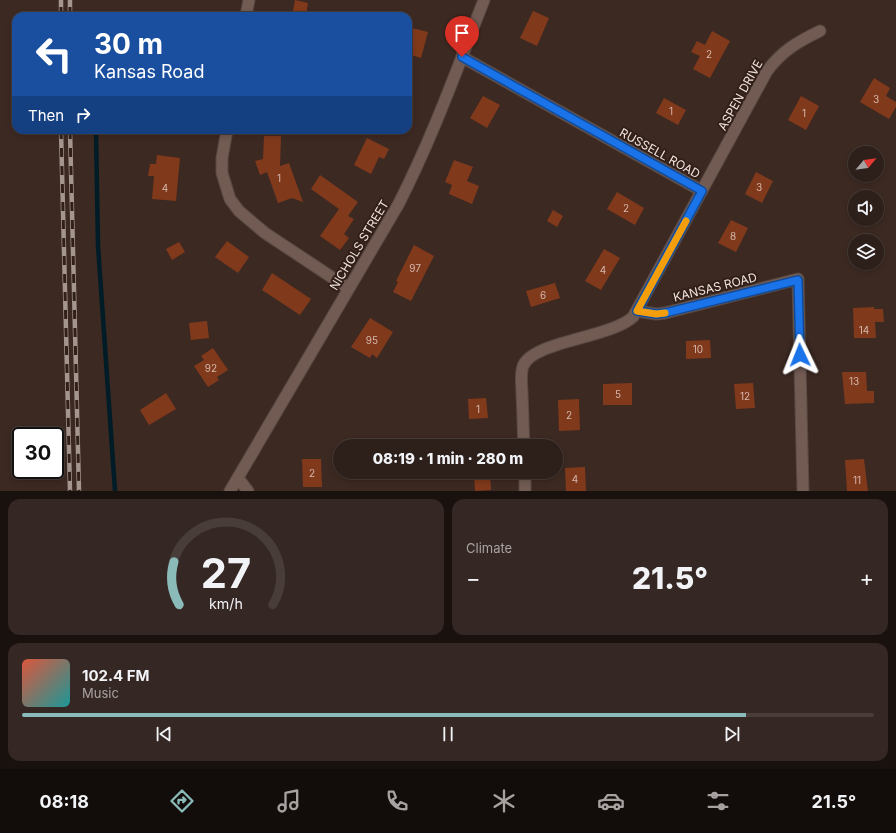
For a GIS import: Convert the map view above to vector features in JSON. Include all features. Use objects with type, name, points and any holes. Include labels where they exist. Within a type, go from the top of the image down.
[{"type":"street","points":[[247,12],[249,0]]},
{"type":"street","name":"NICHOLS STREET","points":[[230,491],[413,176],[439,117],[484,0]]},
{"type":"street","name":"ASPEN DRIVE","points":[[702,191],[767,71],[777,57],[789,48],[820,31]]},
{"type":"street","name":"RUSSELL ROAD","points":[[462,57],[702,191],[633,317],[622,325],[538,351],[526,360],[522,374],[524,439]]},
{"type":"street","points":[[225,134],[222,158],[222,173],[230,199],[239,211],[265,233],[348,288]]},
{"type":"street","name":"KANSAS ROAD","points":[[637,311],[656,314],[665,313],[798,280],[803,491]]},
{"type":"street","points":[[238,478],[248,491]]},
{"type":"street","points":[[524,479],[525,491]]},
{"type":"building","points":[[295,0],[308,3],[307,12],[293,12]]},
{"type":"building","points":[[533,11],[549,18],[537,46],[520,38]]},
{"type":"building","points":[[412,28],[428,32],[421,58],[412,55]]},
{"type":"building","points":[[712,31],[730,41],[710,78],[693,69],[700,56],[691,52],[697,41],[705,45]]},
{"type":"building","points":[[874,78],[890,88],[886,96],[896,102],[896,107],[889,119],[860,102]]},
{"type":"building","points":[[483,96],[500,105],[487,128],[470,118]]},
{"type":"building","points":[[801,96],[819,106],[806,130],[788,120]]},
{"type":"building","points":[[664,98],[686,110],[678,125],[656,113]]},
{"type":"building","points":[[264,136],[281,136],[280,166],[289,163],[303,202],[292,198],[278,203],[267,172],[260,175],[255,161],[263,159]]},
{"type":"building","points":[[367,138],[389,149],[384,159],[379,157],[371,174],[354,165]]},
{"type":"building","points":[[157,155],[180,158],[176,201],[152,199],[154,176],[148,176],[150,164],[156,164]]},
{"type":"building","points":[[454,160],[473,167],[467,181],[479,186],[472,204],[449,194],[452,185],[445,182]]},
{"type":"building","points":[[756,172],[773,181],[762,203],[745,194]]},
{"type":"building","points":[[320,175],[358,202],[348,216],[354,219],[344,234],[349,238],[340,250],[320,236],[339,209],[311,189]]},
{"type":"building","points":[[617,192],[644,208],[635,225],[607,209]]},
{"type":"building","points":[[553,210],[563,216],[557,227],[547,221]]},
{"type":"building","points":[[731,220],[748,228],[736,252],[718,243]]},
{"type":"building","points":[[227,241],[249,257],[238,273],[215,257]]},
{"type":"building","points":[[179,242],[185,252],[172,260],[166,249]]},
{"type":"building","points":[[414,245],[434,256],[411,301],[393,292],[398,282],[396,281]]},
{"type":"building","points":[[604,249],[620,258],[601,290],[585,281]]},
{"type":"building","points":[[272,273],[311,299],[300,315],[262,290]]},
{"type":"building","points":[[555,283],[560,298],[531,307],[526,291]]},
{"type":"building","points":[[874,307],[874,309],[883,309],[884,322],[875,322],[876,338],[854,338],[853,308]]},
{"type":"building","points":[[370,318],[393,332],[377,358],[372,354],[370,358],[351,347]]},
{"type":"building","points":[[207,321],[209,338],[191,340],[189,323]]},
{"type":"building","points":[[710,340],[711,358],[686,359],[686,341]]},
{"type":"building","points":[[213,348],[228,370],[217,377],[219,380],[208,387],[194,366],[204,360],[201,356]]},
{"type":"building","points":[[842,372],[866,372],[867,391],[874,391],[874,403],[845,404]]},
{"type":"building","points":[[632,383],[632,405],[603,405],[603,384]]},
{"type":"building","points":[[753,383],[755,408],[736,409],[734,384]]},
{"type":"building","points":[[166,393],[176,409],[149,425],[140,410]]},
{"type":"building","points":[[486,398],[488,418],[469,419],[468,399]]},
{"type":"building","points":[[579,399],[580,430],[559,431],[558,400]]},
{"type":"building","points":[[302,459],[321,459],[322,487],[303,487]]},
{"type":"building","points":[[864,459],[868,491],[847,491],[845,460]]},
{"type":"building","points":[[585,467],[586,491],[566,491],[565,468]]},
{"type":"building","points":[[474,479],[490,479],[491,490],[475,491]]},
{"type":"waterway","points":[[96,134],[98,246],[115,491]]},
{"type":"railway","points":[[61,0],[61,12]]},
{"type":"railway","points":[[70,0],[70,12]]},
{"type":"railway","points":[[61,134],[70,491]]},
{"type":"railway","points":[[70,134],[79,491]]},
{"type":"slow traffic","points":[[665,313],[656,314],[637,311],[686,221]]},
{"type":"route","points":[[462,57],[702,191],[637,311],[656,314],[665,313],[798,280],[800,355]]}]
